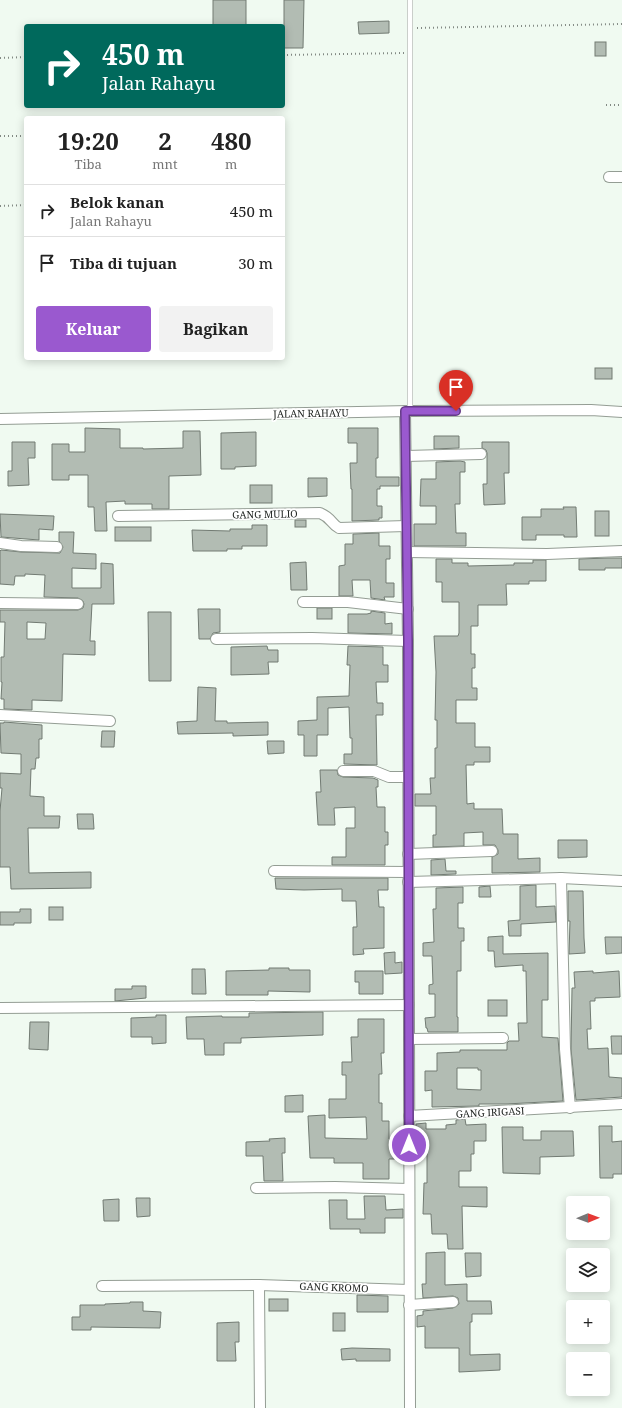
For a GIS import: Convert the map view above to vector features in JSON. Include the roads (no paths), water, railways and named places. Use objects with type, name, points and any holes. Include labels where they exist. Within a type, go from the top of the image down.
[{"type":"street","points":[[610,177],[622,177]]},
{"type":"street","name":"JALAN RAHAYU","points":[[0,419],[408,411],[591,410],[622,412]]},
{"type":"street","points":[[408,411],[406,456],[406,526],[408,609],[410,1408]]},
{"type":"street","points":[[406,456],[481,454]]},
{"type":"street","name":"GANG MULIO","points":[[118,516],[320,513],[328,516],[334,526],[339,528],[406,526]]},
{"type":"street","points":[[0,543],[17,544],[21,546],[57,547]]},
{"type":"street","points":[[407,552],[547,554],[622,551]]},
{"type":"street","points":[[303,602],[348,602],[408,609]]},
{"type":"street","points":[[0,603],[78,604]]},
{"type":"street","points":[[216,639],[312,638],[408,641]]},
{"type":"street","points":[[0,715],[110,721]]},
{"type":"street","points":[[343,771],[374,771],[389,777],[408,776]]},
{"type":"street","points":[[408,854],[492,851]]},
{"type":"street","points":[[274,871],[408,877],[561,878],[622,881]]},
{"type":"street","points":[[561,878],[565,1049],[570,1108]]},
{"type":"street","points":[[0,1008],[409,1005]]},
{"type":"street","points":[[408,1039],[503,1038]]},
{"type":"street","name":"GANG IRIGASI","points":[[409,1116],[622,1104]]},
{"type":"street","points":[[256,1188],[336,1187],[409,1189]]},
{"type":"street","points":[[259,1285],[260,1408]]},
{"type":"street","name":"GANG KROMO","points":[[102,1286],[259,1285],[409,1290]]},
{"type":"street","points":[[409,1304],[453,1302]]},
{"type":"lane","points":[[408,411],[410,0]]}]
